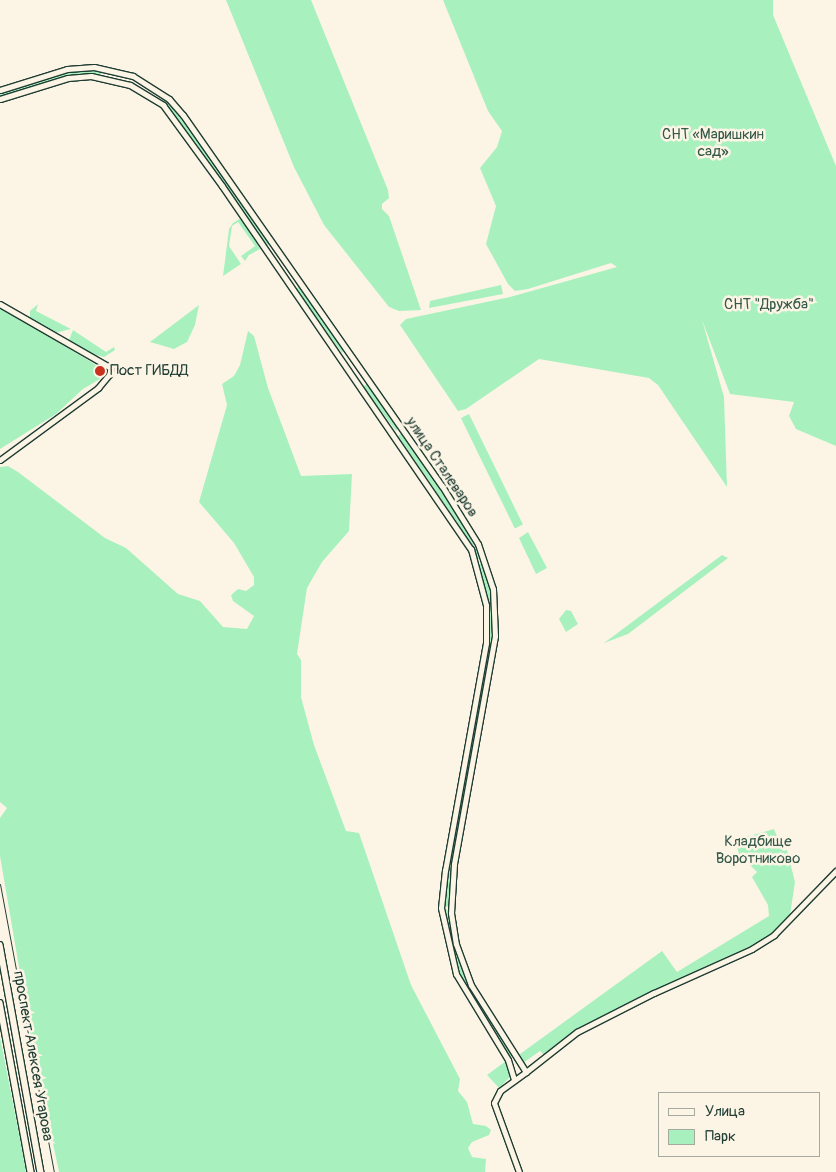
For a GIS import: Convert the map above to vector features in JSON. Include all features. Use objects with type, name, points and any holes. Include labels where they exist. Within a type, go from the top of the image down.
[{"type":"main road","name":"улица Сталеваров","points":[[0,90],[67,69],[107,69],[133,76],[161,93],[183,115],[465,520],[485,558],[495,598],[495,636],[454,864],[450,908],[456,944],[465,971],[526,1072]]},
{"type":"main road","points":[[105,78],[107,69]]},
{"type":"main road","name":"улица Сталеваров","points":[[0,99],[68,78],[105,78],[130,85],[156,99],[178,122],[361,386],[457,525],[477,563],[486,606],[484,659],[442,886],[442,908],[456,974],[508,1060],[514,1080]]},
{"type":"main road","points":[[156,99],[161,93]]},
{"type":"main road","points":[[266,250],[274,245]]},
{"type":"main road","points":[[292,288],[300,282]]},
{"type":"main road","points":[[361,386],[368,381]]},
{"type":"main road","points":[[394,434],[401,429]]},
{"type":"main road","points":[[477,563],[485,558]]},
{"type":"main road","points":[[484,659],[492,660]]},
{"type":"main road","points":[[461,780],[470,782]]},
{"type":"main road","points":[[442,908],[450,908]]},
{"type":"main road","name":"проспект Алексея Угарова","points":[[0,944],[41,1172]]},
{"type":"main road","name":"проспект Алексея Угарова","points":[[0,1003],[31,1172]]},
{"type":"main road","points":[[508,1060],[516,1056]]},
{"type":"main road","points":[[512,1072],[522,1066]]},
{"type":"main road","points":[[519,1172],[494,1104],[496,1095],[526,1072]]},
{"type":"street","points":[[0,304],[110,367],[109,375],[98,388],[0,460]]},
{"type":"street","points":[[526,1072],[577,1032],[654,993],[752,949],[774,935],[836,871]]},
{"type":"green space","points":[[226,0],[311,0],[388,190],[389,198],[382,204],[382,209],[389,216],[421,310],[399,311],[389,307],[324,225],[294,167]]},
{"type":"green space","points":[[443,0],[773,0],[773,15],[836,166],[836,446],[796,429],[789,416],[794,402],[730,394],[702,320],[724,397],[727,487],[658,385],[649,378],[539,359],[466,409],[458,411],[400,325],[406,319],[510,297],[617,267],[611,263],[528,289],[515,291],[508,284],[486,244],[496,206],[480,168],[497,147],[502,131],[488,111]]},
{"type":"green space","points":[[101,70],[102,74],[0,97],[0,92],[67,71]]},
{"type":"green space","points":[[163,98],[174,106],[271,245],[266,245],[162,102]]},
{"type":"green space","points":[[241,218],[260,249],[249,255],[245,261],[241,256],[255,246],[238,222],[232,226],[229,246],[241,264],[223,276],[229,229],[233,223]]},
{"type":"green space","points":[[299,285],[344,349],[342,353],[296,290]]},
{"type":"green space","points":[[501,285],[503,294],[429,308],[430,301]]},
{"type":"green space","points":[[38,304],[36,311],[71,329],[55,333],[30,319],[30,311]]},
{"type":"green space","points":[[199,305],[195,325],[187,342],[174,349],[150,342]]},
{"type":"green space","points":[[0,307],[106,371],[98,368],[95,373],[100,379],[83,389],[56,414],[0,449]]},
{"type":"green space","points":[[73,330],[106,352],[114,347],[115,350],[104,357],[92,354],[69,340]]},
{"type":"green space","points":[[248,331],[254,336],[268,388],[301,476],[352,474],[349,531],[322,562],[307,588],[297,654],[301,660],[301,697],[314,745],[346,831],[359,833],[411,985],[460,1079],[458,1091],[467,1102],[473,1124],[486,1126],[491,1130],[489,1135],[472,1142],[468,1148],[472,1157],[486,1159],[485,1172],[59,1172],[33,1049],[0,856],[0,818],[7,808],[0,802],[0,467],[8,466],[18,472],[105,538],[126,548],[178,594],[200,601],[223,627],[247,629],[254,616],[233,601],[231,595],[238,589],[246,591],[254,585],[254,577],[234,543],[199,502],[227,405],[222,384],[234,376],[240,365]]},
{"type":"green space","points":[[368,383],[398,427],[396,431],[363,387]]},
{"type":"green space","points":[[469,414],[523,525],[515,528],[461,418]]},
{"type":"green space","points":[[402,433],[455,508],[481,559],[477,559],[459,525],[398,436]]},
{"type":"green space","points":[[528,532],[547,568],[536,574],[519,538]]},
{"type":"green space","points":[[722,555],[728,558],[628,634],[604,643]]},
{"type":"green space","points":[[482,562],[493,595],[494,630],[489,658],[485,656],[487,601],[479,565]]},
{"type":"green space","points":[[566,610],[571,611],[578,624],[566,632],[559,619]]},
{"type":"green space","points":[[489,661],[467,780],[465,779],[485,662]]},
{"type":"green space","points":[[464,782],[467,782],[449,906],[444,907],[444,882]]},
{"type":"green space","name":"Кладбище Воротниково","points":[[774,829],[783,851],[787,850],[795,882],[790,915],[772,934],[746,950],[602,1017],[545,1056],[540,1051],[523,1063],[520,1054],[662,951],[677,972],[769,916],[768,905],[752,877],[757,872],[739,854],[735,840]]},
{"type":"green space","points":[[444,910],[449,910],[455,949],[466,979],[513,1054],[510,1058],[459,976]]},
{"type":"green space","points":[[0,1037],[20,1139],[26,1172],[0,1172]]},
{"type":"green space","points":[[506,1061],[510,1077],[499,1088],[487,1075]]},
{"type":"tram line","points":[[0,884],[54,1172]]},
{"type":"place","name":"Пост ГИБДД","points":[[100,371]]},
{"type":"park label","name":"СНТ «Маришкин сад»","points":[[713,142]]},
{"type":"park label","name":"СНТ \"Дружба\"","points":[[769,305]]}]
